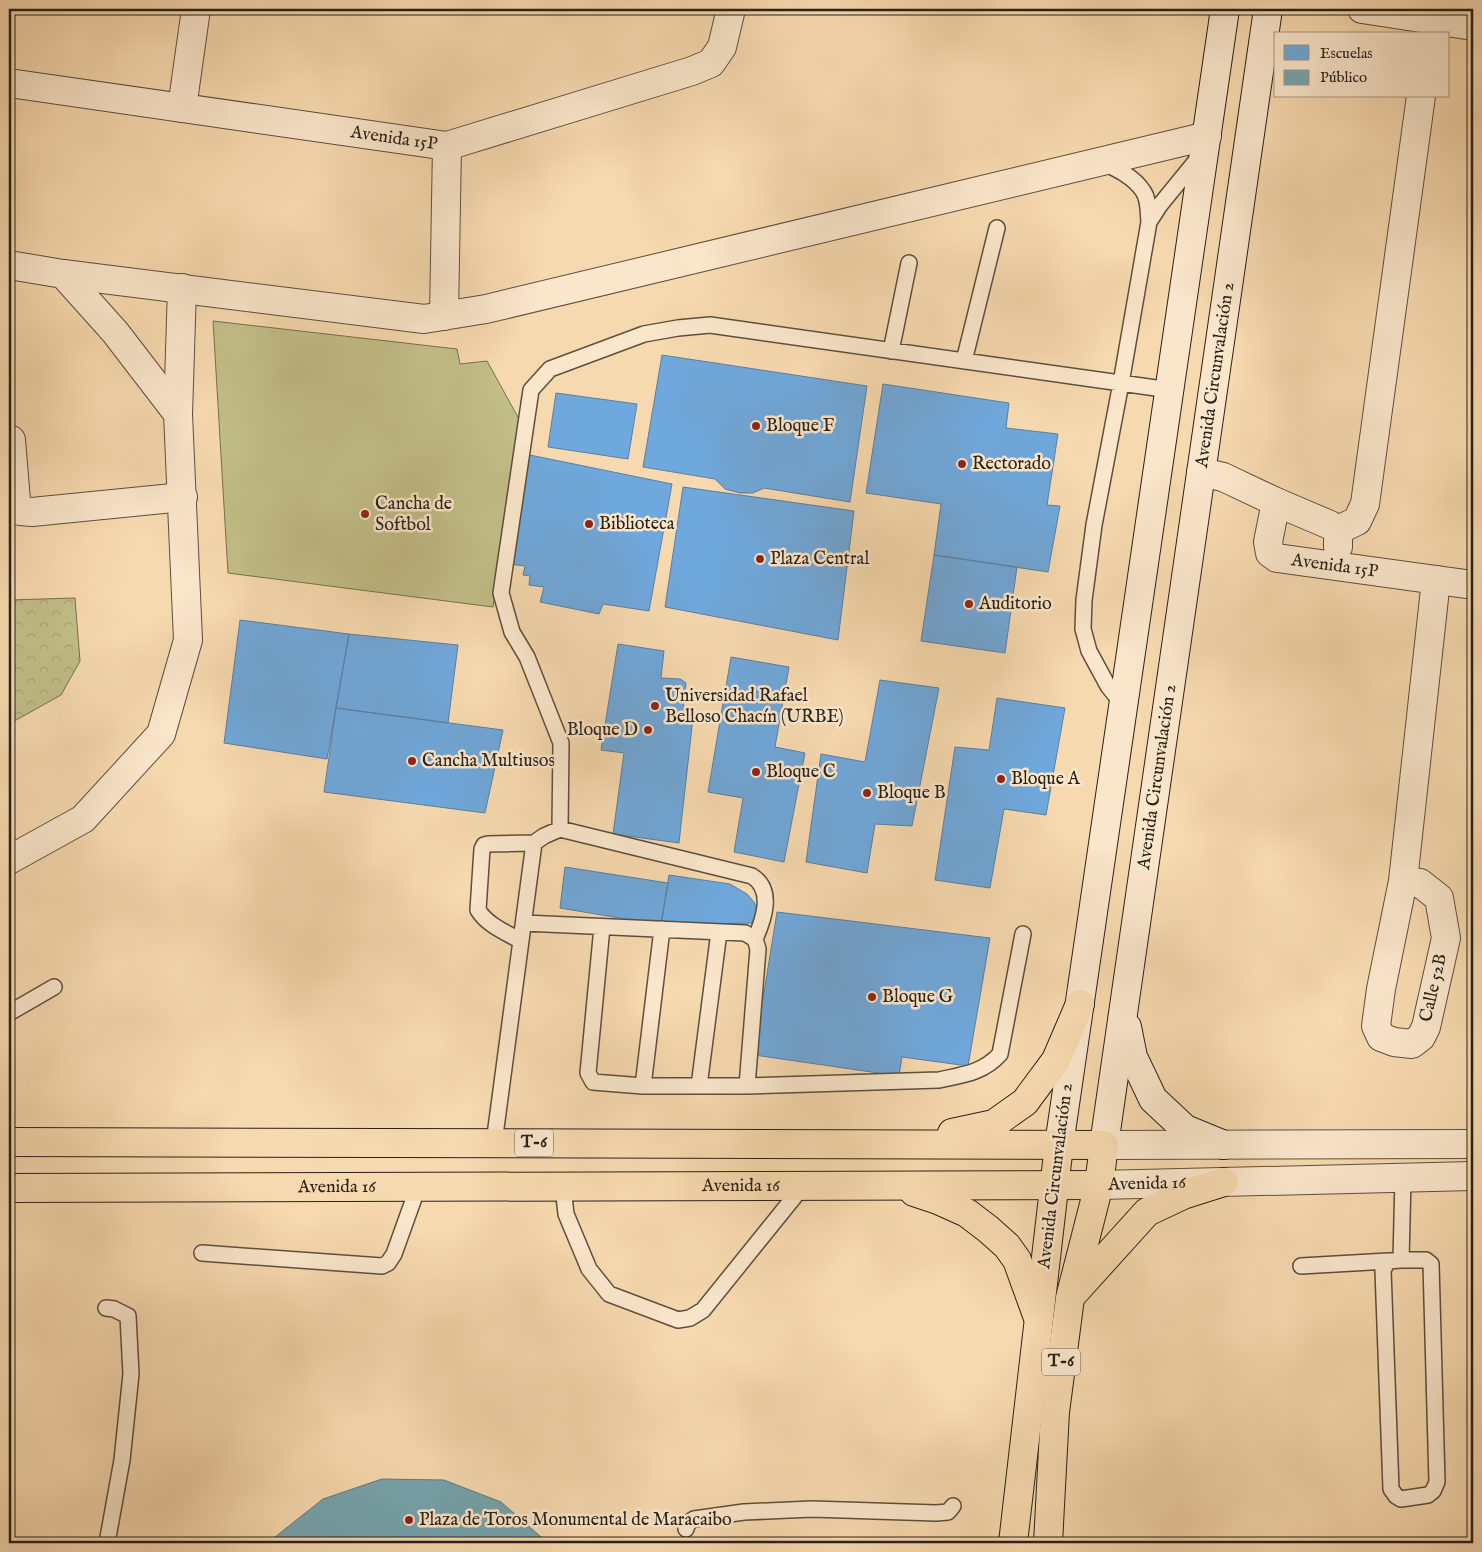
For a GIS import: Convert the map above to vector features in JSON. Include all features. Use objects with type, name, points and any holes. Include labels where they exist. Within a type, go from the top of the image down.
[{"type":"highway","points":[[901,1144],[994,1124],[1025,1102],[1056,1060],[1080,1004]]},
{"type":"highway","name":"T-6","points":[[9,1142],[1104,1145]]},
{"type":"highway","name":"Avenida Circunvalación 2","points":[[1013,1543],[1059,1145]]},
{"type":"highway","name":"Avenida Circunvalación 2","points":[[1048,1543],[1055,1412],[1070,1298],[1099,1185],[1104,1145]]},
{"type":"highway","points":[[1070,1298],[1147,1212],[1184,1195],[1224,1182]]},
{"type":"highway","name":"Avenida 16","points":[[9,1188],[1099,1185]]},
{"type":"highway","points":[[893,1186],[938,1200],[967,1213],[1007,1246],[1017,1260],[1038,1318]]},
{"type":"street","points":[[182,108],[196,9]]},
{"type":"street","name":"Avenida 15P","points":[[9,83],[447,146],[692,71],[711,63],[722,47],[731,9]]},
{"type":"street","name":"Avenida Circunvalación 2","points":[[1059,1145],[1206,143],[1222,9]]},
{"type":"street","name":"Avenida Circunvalación 2","points":[[1104,1145],[1268,9]]},
{"type":"street","points":[[1362,9],[1473,26]]},
{"type":"street","points":[[1338,530],[1357,521],[1366,504],[1421,98]]},
{"type":"street","points":[[9,265],[63,274],[424,320],[486,309],[1101,162],[1206,143]]},
{"type":"street","points":[[444,316],[447,146]]},
{"type":"street","points":[[63,274],[115,332],[178,414]]},
{"type":"street","points":[[9,860],[84,819],[161,734],[188,640],[178,414],[182,288]]},
{"type":"street","points":[[12,440],[16,501],[20,511],[32,512],[183,497]]},
{"type":"street","points":[[1201,472],[1223,477],[1276,502],[1330,524],[1338,530],[1339,540],[1336,566]]},
{"type":"street","name":"Avenida 15P","points":[[1276,502],[1268,542],[1270,553],[1277,558],[1473,586]]},
{"type":"street","name":"Calle 52B","points":[[1403,881],[1420,883],[1438,898],[1446,938],[1426,1027],[1421,1037],[1412,1044],[1394,1042],[1381,1037],[1376,1026],[1381,989],[1403,881],[1436,580]]},
{"type":"street","points":[[1124,1011],[1133,1057],[1153,1098],[1185,1129],[1224,1145]]},
{"type":"street","points":[[1104,1145],[1473,1144]]},
{"type":"street","name":"Avenida 16","points":[[1099,1185],[1473,1176]]},
{"type":"lane","points":[[1149,222],[1206,143]]},
{"type":"lane","points":[[1101,162],[1130,177],[1144,192],[1148,205],[1149,222],[1122,383],[1094,525],[1084,600],[1083,629],[1089,652],[1108,686],[1124,706]]},
{"type":"lane","points":[[964,361],[997,228]]},
{"type":"lane","points":[[891,351],[909,263]]},
{"type":"lane","points":[[560,829],[561,743],[527,657],[512,632],[501,593],[531,390],[550,369],[644,334],[678,328],[710,326],[1170,390]]},
{"type":"lane","points":[[521,941],[488,922],[478,910],[482,849],[484,845],[488,844],[534,843],[560,829],[752,876],[759,880],[767,898],[762,925],[755,939]]},
{"type":"lane","points":[[494,1143],[534,843]]},
{"type":"lane","points":[[524,923],[745,933],[755,939],[758,949],[747,1086]]},
{"type":"lane","points":[[602,927],[588,1073],[593,1082],[643,1086],[747,1086],[939,1080],[970,1073],[991,1064],[1000,1054],[1023,934]]},
{"type":"lane","points":[[643,1086],[662,929]]},
{"type":"lane","points":[[698,1086],[719,932]]},
{"type":"lane","points":[[9,1013],[54,987]]},
{"type":"lane","points":[[1302,1266],[1395,1260],[1426,1260],[1431,1264],[1437,1482],[1428,1495],[1401,1499],[1396,1496],[1392,1489],[1384,1270],[1395,1260],[1403,1178]]},
{"type":"lane","points":[[563,1187],[566,1214],[589,1269],[609,1294],[678,1320],[690,1318],[703,1310],[802,1186]]},
{"type":"lane","points":[[202,1254],[382,1266],[388,1263],[394,1254],[418,1187]]},
{"type":"lane","points":[[106,1308],[114,1309],[128,1316],[131,1374],[122,1460],[107,1543]]},
{"type":"lane","points":[[686,1530],[688,1523],[694,1519],[744,1512],[812,1509],[936,1514],[948,1512],[953,1506]]},
{"type":"green space","name":"Cancha de Softbol","points":[[213,321],[457,349],[460,364],[487,361],[519,419],[493,607],[228,573]]},
{"type":"green space","points":[[75,598],[80,661],[61,695],[9,724],[9,600]]},
{"type":"building: Escuelas","name":"Bloque F","points":[[662,355],[867,386],[850,502],[764,488],[753,493],[740,493],[725,489],[715,479],[643,467]]},
{"type":"building: Escuelas","name":"Rectorado","points":[[883,384],[1009,403],[1006,428],[1058,434],[1047,505],[1060,506],[1048,572],[934,555],[941,504],[866,493]]},
{"type":"building: Escuelas","points":[[556,393],[637,404],[628,459],[548,447]]},
{"type":"building: Escuelas","name":"Biblioteca","points":[[525,454],[672,484],[649,611],[603,604],[599,614],[540,602],[544,587],[529,585],[530,576],[523,575],[525,566],[508,564]]},
{"type":"building: Escuelas","name":"Plaza Central","points":[[683,487],[854,511],[838,640],[665,607]]},
{"type":"building: Escuelas","name":"Auditorio","points":[[934,555],[1017,567],[1005,653],[921,641]]},
{"type":"building: Escuelas","points":[[240,620],[349,634],[327,759],[224,743]]},
{"type":"building: Escuelas","name":"Cancha Multiusos","points":[[349,634],[458,645],[448,723],[336,708]]},
{"type":"building: Escuelas","name":"Bloque D","points":[[618,644],[664,651],[661,678],[680,679],[686,683],[683,710],[694,709],[679,843],[613,834],[624,753],[601,750]]},
{"type":"building: Escuelas","name":"Bloque C","points":[[731,657],[789,667],[775,747],[805,753],[784,862],[734,852],[743,798],[708,792]]},
{"type":"building: Escuelas","name":"Bloque B","points":[[880,680],[939,688],[912,826],[875,824],[867,873],[806,862],[821,754],[865,762]]},
{"type":"building: Escuelas","name":"Bloque A","points":[[997,698],[1065,708],[1046,815],[1004,809],[990,888],[935,880],[955,747],[989,750]]},
{"type":"building: Escuelas","name":"Cancha Multiusos","points":[[336,708],[503,730],[485,813],[324,792]]},
{"type":"building: Escuelas","points":[[565,867],[668,883],[661,925],[560,908]]},
{"type":"building: Escuelas","points":[[669,875],[730,884],[747,894],[754,902],[757,910],[756,923],[661,925]]},
{"type":"building: Escuelas","name":"Bloque G","points":[[777,912],[990,938],[968,1066],[902,1057],[899,1076],[754,1055]]},
{"type":"building: Público","name":"Plaza de Toros Monumental de Maracaibo","points":[[382,1479],[444,1480],[501,1502],[548,1543],[271,1543],[275,1537],[323,1499]]},
{"type":"place","name":"Bloque F","points":[[756,426]]},
{"type":"place","name":"Rectorado","points":[[962,464]]},
{"type":"place","name":"Cancha de Softbol","points":[[365,514]]},
{"type":"place","name":"Biblioteca","points":[[589,524]]},
{"type":"place","name":"Plaza Central","points":[[760,559]]},
{"type":"place","name":"Auditorio","points":[[969,604]]},
{"type":"place","name":"Universidad Rafael Belloso Chacín (URBE)","points":[[655,706]]},
{"type":"place","name":"Bloque D","points":[[648,730]]},
{"type":"place","name":"Cancha Multiusos","points":[[412,761]]},
{"type":"place","name":"Bloque C","points":[[756,772]]},
{"type":"place","name":"Bloque A","points":[[1001,779]]},
{"type":"place","name":"Bloque B","points":[[867,793]]},
{"type":"place","name":"Bloque G","points":[[872,997]]},
{"type":"place","name":"Plaza de Toros Monumental de Maracaibo","points":[[409,1520]]}]
